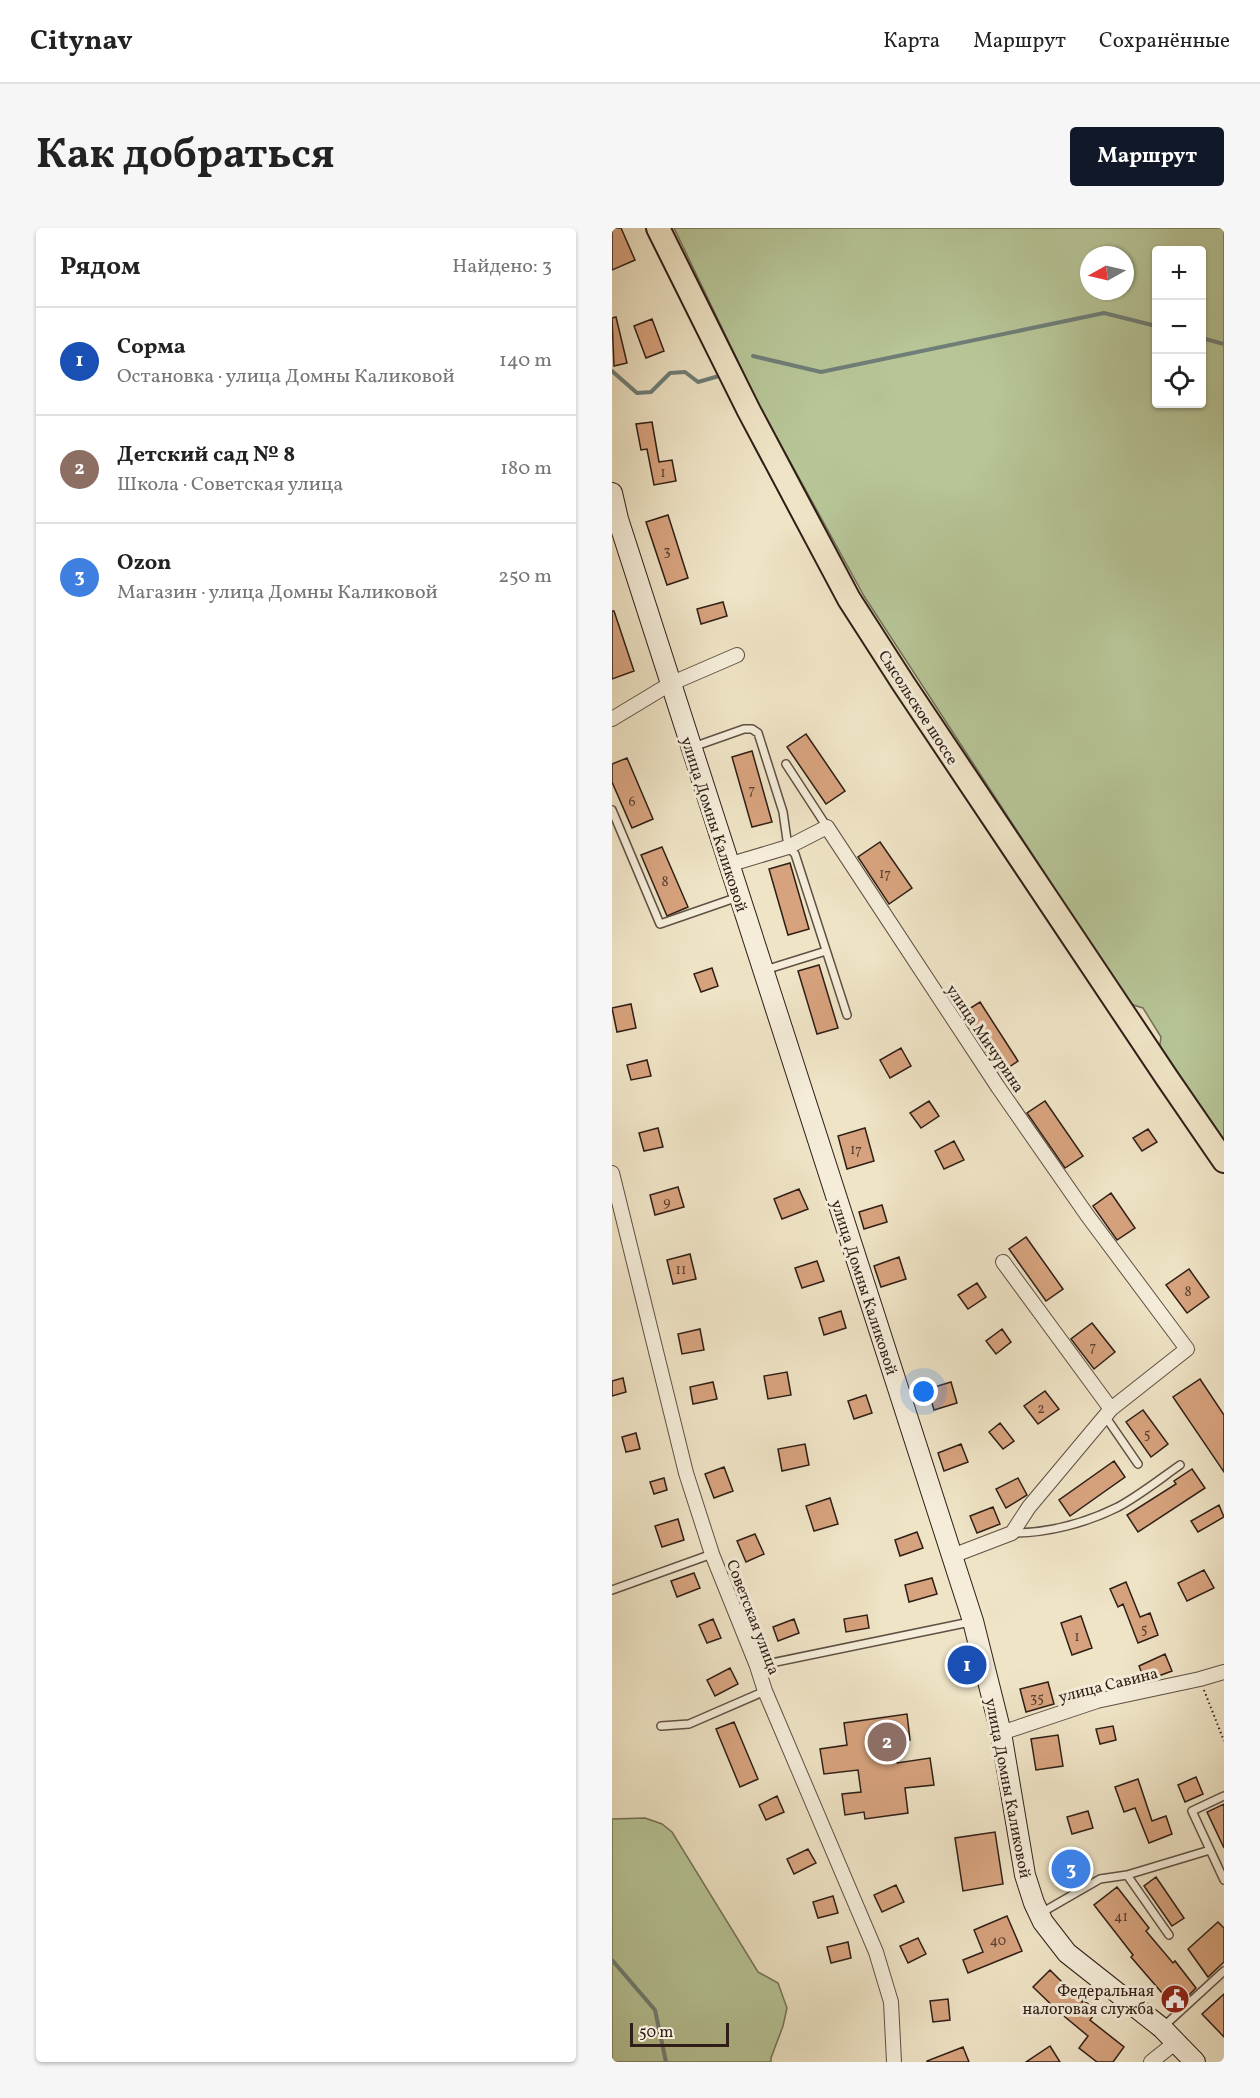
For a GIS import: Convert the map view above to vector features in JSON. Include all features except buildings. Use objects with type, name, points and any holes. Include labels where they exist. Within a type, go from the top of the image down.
[{"type":"highway","name":"Сысольское шоссе","points":[[658,228],[748,411],[849,599],[1224,1161]]},
{"type":"main road","name":"улица Домны Каликовой","points":[[612,493],[618,519],[690,748],[973,1621],[1001,1733],[1025,1875],[1039,1914],[1068,1953],[1169,2035],[1195,2062]]},
{"type":"street","points":[[612,719],[670,684],[737,655]]},
{"type":"street","points":[[728,865],[788,847],[827,828]]},
{"type":"street","name":"улица Мичурина","points":[[827,828],[998,1087],[1087,1215],[1187,1349],[1108,1413]]},
{"type":"street","name":"Советская улица","points":[[612,1173],[686,1473],[712,1554],[765,1691],[876,1952],[891,2001],[894,2062]]},
{"type":"street","points":[[952,1556],[1012,1533],[1029,1507],[1108,1413],[1003,1262]]},
{"type":"street","name":"улица Савина","points":[[1001,1733],[1097,1701],[1224,1672]]},
{"type":"street","points":[[1151,2062],[1169,2035]]},
{"type":"lane","points":[[690,748],[744,729],[752,729],[758,733],[779,796],[788,847],[795,854],[847,1015]]},
{"type":"lane","points":[[786,764],[827,828]]},
{"type":"lane","points":[[612,810],[660,924],[738,897]]},
{"type":"lane","points":[[762,970],[826,951]]},
{"type":"lane","points":[[1108,1413],[1138,1464]]},
{"type":"lane","points":[[1012,1533],[1031,1533],[1070,1526],[1119,1506],[1179,1465]]},
{"type":"lane","points":[[612,1590],[712,1554]]},
{"type":"lane","points":[[757,1666],[973,1621]]},
{"type":"lane","points":[[661,1726],[689,1724],[765,1691]]},
{"type":"lane","points":[[1224,1797],[1192,1811],[1224,1880]]},
{"type":"lane","points":[[1039,1914],[1100,1879],[1127,1875],[1210,1850]]},
{"type":"lane","points":[[1127,1875],[1169,1935]]},
{"type":"lane","points":[[1169,2035],[1224,1971]]},
{"type":"path","points":[[1200,1679],[1224,1741]]},
{"type":"green space","points":[[674,228],[1224,228],[1224,1140],[1159,1051],[1161,1037],[1143,1008],[1130,1004],[864,596],[759,405]]},
{"type":"green space","points":[[645,1818],[662,1824],[672,1832],[758,1972],[778,1983],[787,2008],[771,2062],[612,2062],[612,1819]]},
{"type":"waterway","points":[[753,356],[821,372],[1104,313],[1152,325]]},
{"type":"waterway","points":[[1206,339],[1224,344]]},
{"type":"waterway","points":[[612,371],[637,393],[651,392],[670,373],[685,372],[698,382],[719,376]]},
{"type":"waterway","points":[[612,1960],[655,2010],[666,2062]]},
{"type":"place","name":"Сорма","points":[[967,1665]]},
{"type":"place","name":"Детский сад № 8","points":[[887,1742]]},
{"type":"place","name":"Ozon","points":[[1071,1869]]},
{"type":"place","name":"Федеральная налоговая служба","points":[[1175,1999]]}]
